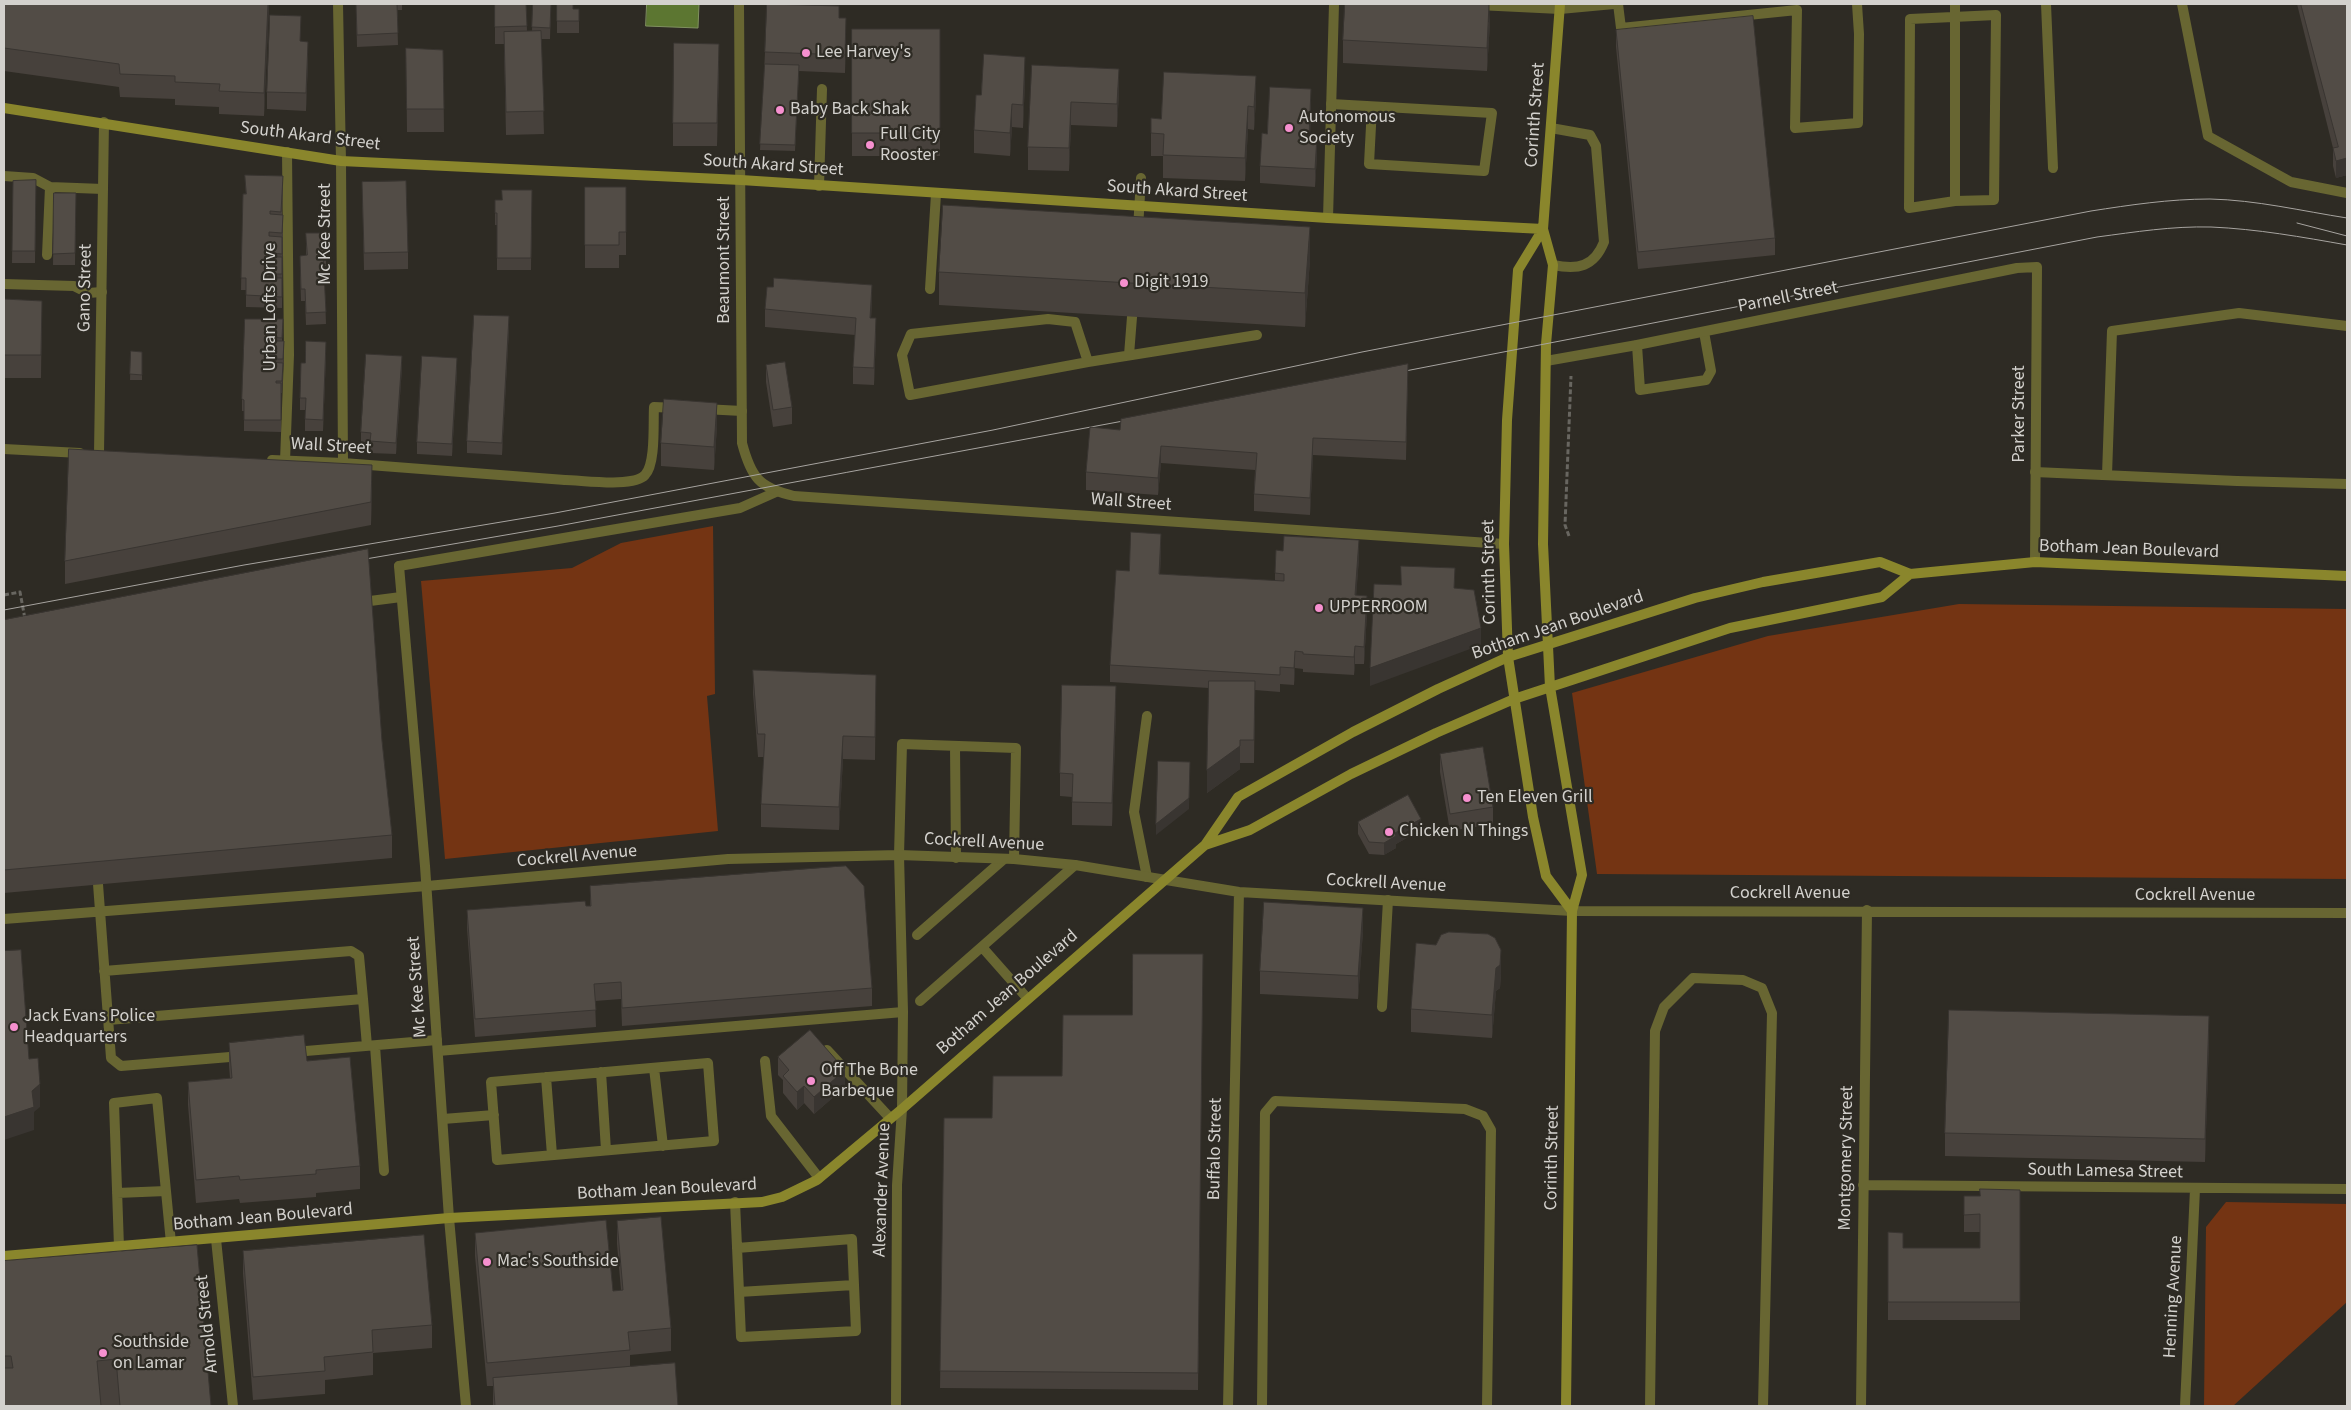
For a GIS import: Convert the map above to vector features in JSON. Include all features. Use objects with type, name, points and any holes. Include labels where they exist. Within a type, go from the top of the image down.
[{"type":"main road","name":"Corinth Street","points":[[1560,6],[1544,229],[1553,266],[1546,361],[1543,544],[1550,687],[1582,875],[1572,910],[1566,1406]]},
{"type":"main road","name":"South Akard Street","points":[[4,108],[104,122],[342,161],[740,180],[1328,218],[1544,229]]},
{"type":"main road","name":"Corinth Street","points":[[1544,229],[1518,270],[1507,420],[1504,544],[1508,656],[1533,817],[1546,876],[1572,910]]},
{"type":"main road","name":"Botham Jean Boulevard","points":[[4,1256],[449,1218],[762,1202],[782,1198],[802,1189],[819,1178],[902,1109],[1205,844],[1238,797],[1353,732],[1508,656],[1695,598],[1773,581],[1880,562],[1910,574],[2035,562],[2347,576]]},
{"type":"main road","name":"Botham Jean Boulevard","points":[[1205,844],[1250,830],[1359,770],[1436,733],[1514,699],[1730,628],[1882,597],[1910,574]]},
{"type":"street","name":"Mc Kee Street","points":[[338,4],[342,161],[343,463]]},
{"type":"street","name":"Beaumont Street","points":[[738,4],[742,443],[748,467],[759,481]]},
{"type":"street","points":[[1328,218],[1334,4]]},
{"type":"street","points":[[1456,4],[1560,6],[1616,4],[1621,28],[1797,10],[1795,128],[1858,122],[1859,34],[1857,4]]},
{"type":"street","points":[[1955,4],[1955,201]]},
{"type":"street","points":[[2046,4],[2053,168]]},
{"type":"street","points":[[2182,4],[2208,136],[2291,182],[2347,193]]},
{"type":"street","points":[[1996,15],[1994,200],[1955,201],[1909,208],[1910,19],[1996,15]]},
{"type":"street","points":[[819,186],[822,89]]},
{"type":"street","points":[[1331,104],[1492,113],[1484,171],[1368,164],[1372,107]]},
{"type":"street","name":"Gano Street","points":[[4,449],[104,454],[102,292],[104,122]]},
{"type":"street","points":[[1551,128],[1590,134],[1596,146],[1604,242],[1600,252],[1590,263],[1572,269],[1553,266]]},
{"type":"street","name":"Urban Lofts Drive","points":[[285,461],[289,355],[287,152]]},
{"type":"street","points":[[4,176],[33,178],[50,187],[103,189]]},
{"type":"street","points":[[1138,241],[1141,178]]},
{"type":"street","points":[[47,255],[50,187]]},
{"type":"street","points":[[930,289],[936,194]]},
{"type":"street","name":"Parnell Street","points":[[1546,361],[1704,332],[2017,268],[2037,267]]},
{"type":"street","name":"Parker Street","points":[[2035,562],[2037,267]]},
{"type":"street","points":[[4,284],[74,286],[88,292],[102,292]]},
{"type":"street","points":[[2106,475],[2112,331],[2238,313],[2347,326]]},
{"type":"street","points":[[1129,355],[1132,317]]},
{"type":"street","points":[[1088,362],[1076,322],[1048,319],[911,334],[902,355],[910,394],[1129,355],[1257,335]]},
{"type":"street","points":[[1636,345],[1640,390],[1706,380],[1711,371],[1704,332]]},
{"type":"street","name":"Wall Street","points":[[266,460],[343,463],[565,480],[621,482],[637,480],[646,475],[651,461],[654,407],[742,411]]},
{"type":"street","points":[[2035,472],[2347,484]]},
{"type":"street","name":"Wall Street","points":[[759,481],[776,492],[804,497],[1504,544]]},
{"type":"street","name":"Mc Kee Street","points":[[466,1406],[449,1218],[427,886],[398,566],[740,508],[776,492]]},
{"type":"street","points":[[370,601],[401,597]]},
{"type":"street","points":[[1147,716],[1134,812],[1147,877]]},
{"type":"street","name":"Alexander Avenue","points":[[896,1406],[897,1185],[902,1109],[903,1012],[899,855],[902,744],[955,746]]},
{"type":"street","points":[[917,935],[1009,859],[1016,748],[955,746],[956,858]]},
{"type":"street","name":"Cockrell Avenue","points":[[4,919],[427,886],[728,859],[899,855],[1009,859],[1075,865],[1239,892],[1572,910],[2347,913]]},
{"type":"street","points":[[920,1001],[1075,865]]},
{"type":"street","points":[[98,884],[111,1058],[121,1066],[249,1056]]},
{"type":"street","name":"Buffalo Street","points":[[1228,1406],[1236,929],[1239,892]]},
{"type":"street","points":[[1382,1006],[1388,900]]},
{"type":"street","name":"Montgomery Street","points":[[1861,1406],[1867,910]]},
{"type":"street","points":[[982,947],[1027,998]]},
{"type":"street","points":[[104,971],[351,951],[359,956],[363,999],[371,1046],[384,1171]]},
{"type":"street","points":[[1650,1406],[1655,1031],[1664,1007],[1693,978],[1743,980],[1762,988],[1772,1013],[1763,1406]]},
{"type":"street","points":[[108,1020],[363,999]]},
{"type":"street","points":[[438,1051],[903,1012]]},
{"type":"street","points":[[279,1053],[438,1040]]},
{"type":"street","points":[[828,1050],[890,1118]]},
{"type":"street","points":[[764,1061],[771,1116],[819,1178]]},
{"type":"street","points":[[708,1063],[714,1141],[497,1160],[491,1082],[654,1068],[708,1063]]},
{"type":"street","points":[[654,1068],[663,1146]]},
{"type":"street","points":[[601,1072],[606,1150]]},
{"type":"street","points":[[546,1077],[552,1155]]},
{"type":"street","points":[[119,1247],[114,1103],[157,1098],[171,1243]]},
{"type":"street","points":[[1262,1406],[1266,1114],[1275,1101],[1465,1109],[1483,1116],[1491,1130],[1487,1406]]},
{"type":"street","points":[[443,1119],[494,1114]]},
{"type":"street","name":"South Lamesa Street","points":[[1863,1185],[2347,1189]]},
{"type":"street","name":"Henning Avenue","points":[[2185,1406],[2195,1189]]},
{"type":"street","points":[[117,1193],[166,1191]]},
{"type":"street","points":[[735,1202],[737,1248],[741,1336],[856,1331],[852,1239],[737,1248]]},
{"type":"street","name":"Arnold Street","points":[[216,1239],[233,1406]]},
{"type":"street","points":[[739,1292],[854,1285]]},
{"type":"path","points":[[1569,536],[1565,525],[1571,376]]},
{"type":"path","points":[[4,595],[20,592],[26,626]]},
{"type":"shaded area","points":[[647,4],[699,4],[698,28],[646,26]]},
{"type":"shaded area","points":[[713,526],[715,694],[707,696],[718,831],[445,859],[421,581],[572,568],[621,543]]},
{"type":"shaded area","points":[[1959,604],[2347,609],[2347,879],[1597,874],[1572,693],[1768,636]]},
{"type":"shaded area","points":[[2226,1202],[2347,1204],[2347,1302],[2233,1406],[2204,1406],[2206,1227]]},
{"type":"building","points":[[4,4],[268,4],[264,93],[219,91],[220,84],[175,82],[175,76],[120,74],[119,64],[4,48]]},
{"type":"building","points":[[397,4],[398,33],[357,35],[356,5]]},
{"type":"building","points":[[495,4],[526,4],[527,26],[495,27]]},
{"type":"building","points":[[533,4],[551,4],[550,28],[532,27]]},
{"type":"building","points":[[557,4],[573,4],[573,9],[579,9],[579,21],[557,21]]},
{"type":"building","name":"Lee Harvey's","points":[[767,4],[839,6],[839,18],[846,18],[845,55],[765,52]]},
{"type":"building","points":[[1345,4],[1489,4],[1487,48],[1343,40]]},
{"type":"building","points":[[2301,4],[2347,4],[2347,158],[2336,161],[2333,148],[2338,147]]},
{"type":"building","points":[[270,15],[301,16],[300,41],[308,42],[306,93],[267,92]]},
{"type":"building","points":[[1753,16],[1775,238],[1638,252],[1616,30]]},
{"type":"building","points":[[852,29],[940,29],[940,133],[852,133]]},
{"type":"building","points":[[541,31],[544,111],[506,112],[504,32]]},
{"type":"building","points":[[674,43],[719,44],[717,123],[673,123]]},
{"type":"building","points":[[406,48],[443,50],[444,109],[407,109]]},
{"type":"building","points":[[984,54],[1025,57],[1023,105],[1012,104],[1010,133],[974,130],[976,95],[981,95]]},
{"type":"building","name":"Baby Back Shak","points":[[765,64],[799,65],[795,145],[760,144]]},
{"type":"building","points":[[1032,65],[1119,69],[1117,104],[1071,102],[1069,148],[1028,147]]},
{"type":"building","points":[[1164,72],[1256,76],[1254,107],[1248,106],[1245,158],[1163,155],[1164,134],[1151,133],[1151,118],[1161,119]]},
{"type":"building","name":"Autonomous Society","points":[[1270,87],[1311,89],[1309,136],[1317,136],[1315,169],[1260,166],[1262,133],[1267,134]]},
{"type":"building","points":[[245,175],[283,176],[281,212],[270,211],[270,214],[283,215],[282,233],[269,232],[269,236],[282,237],[282,254],[270,253],[270,257],[282,257],[282,274],[269,274],[269,278],[282,278],[282,297],[246,295],[246,278],[241,278],[243,194],[246,194]]},
{"type":"building","points":[[36,180],[35,251],[12,251],[13,181]]},
{"type":"building","points":[[406,181],[408,252],[364,253],[362,182]]},
{"type":"building","points":[[585,187],[626,187],[626,232],[619,232],[619,245],[585,245]]},
{"type":"building","points":[[502,190],[532,190],[531,258],[497,258],[497,213],[495,213],[495,200],[502,200]]},
{"type":"building","points":[[54,193],[76,193],[75,253],[53,254]]},
{"type":"building","points":[[943,205],[1310,227],[1305,293],[939,272]]},
{"type":"building","points":[[306,233],[325,233],[326,254],[323,254],[326,312],[306,313],[305,289],[301,289],[300,256],[307,255]]},
{"type":"building","points":[[774,278],[872,285],[870,318],[876,318],[874,368],[853,367],[856,318],[765,309],[767,287],[773,287]]},
{"type":"building","points":[[4,299],[42,301],[41,355],[4,355]]},
{"type":"building","points":[[474,315],[509,316],[502,443],[467,441]]},
{"type":"building","points":[[245,319],[283,319],[282,338],[268,337],[268,341],[284,341],[283,359],[268,359],[268,362],[283,363],[282,381],[276,381],[276,383],[281,383],[281,420],[244,420],[244,400],[242,399]]},
{"type":"building","points":[[306,341],[326,342],[323,420],[305,419],[306,398],[300,398],[301,363],[305,363]]},
{"type":"building","points":[[131,351],[142,352],[142,375],[130,374]]},
{"type":"building","points":[[366,354],[402,356],[396,443],[370,441],[371,433],[361,432]]},
{"type":"building","points":[[422,356],[457,358],[452,444],[417,442]]},
{"type":"building","points":[[785,362],[792,407],[773,410],[766,365]]},
{"type":"building","points":[[1408,364],[1406,442],[1313,438],[1310,498],[1254,494],[1257,453],[1161,446],[1158,478],[1086,472],[1090,427],[1120,430],[1121,419]]},
{"type":"building","points":[[664,399],[717,403],[714,447],[661,443]]},
{"type":"building","points":[[69,449],[372,465],[371,502],[65,561]]},
{"type":"building","points":[[1131,532],[1161,534],[1159,574],[1284,581],[1284,574],[1275,573],[1276,550],[1283,551],[1284,536],[1359,540],[1355,595],[1367,596],[1364,647],[1355,646],[1354,657],[1303,654],[1303,652],[1295,651],[1294,668],[1280,667],[1280,675],[1110,665],[1116,570],[1129,571]]},
{"type":"building","points":[[368,549],[382,741],[392,835],[4,870],[4,620]]},
{"type":"building","points":[[1401,566],[1455,568],[1454,588],[1474,590],[1481,628],[1370,668],[1374,584],[1401,585]]},
{"type":"building","points":[[753,670],[876,675],[875,737],[843,736],[839,807],[761,804],[765,734],[758,734]]},
{"type":"building","points":[[1209,681],[1255,681],[1254,740],[1240,740],[1240,746],[1207,770]]},
{"type":"building","points":[[1062,685],[1116,686],[1112,803],[1072,802],[1073,774],[1060,773]]},
{"type":"building","name":"Ten Eleven Grill","points":[[1483,747],[1493,807],[1450,814],[1440,754]]},
{"type":"building","points":[[1158,761],[1190,762],[1189,798],[1156,824]]},
{"type":"building","points":[[1408,795],[1421,819],[1395,833],[1396,836],[1384,843],[1369,842],[1358,822]]},
{"type":"building","points":[[846,866],[864,886],[872,988],[622,1008],[621,982],[594,984],[596,1010],[475,1019],[467,910],[585,901],[586,906],[591,906],[590,886]]},
{"type":"building","points":[[1264,902],[1363,908],[1358,976],[1260,971]]},
{"type":"building","points":[[1449,932],[1488,934],[1495,938],[1501,950],[1500,965],[1496,968],[1492,1015],[1411,1009],[1416,943],[1436,945],[1441,935]]},
{"type":"building","name":"Jack Evans Police Headquarters","points":[[21,950],[29,1059],[38,1058],[40,1084],[32,1091],[34,1107],[4,1117],[4,951]]},
{"type":"building","points":[[1133,954],[1203,954],[1198,1373],[940,1371],[944,1118],[992,1118],[993,1076],[1062,1076],[1063,1015],[1132,1015]]},
{"type":"building","points":[[1949,1010],[2209,1016],[2205,1139],[1945,1133]]},
{"type":"building","points":[[810,1030],[845,1070],[814,1097],[804,1086],[797,1092],[783,1076],[789,1070],[778,1057]]},
{"type":"building","points":[[304,1035],[307,1061],[350,1057],[360,1166],[316,1170],[316,1174],[240,1180],[239,1176],[196,1180],[188,1082],[232,1078],[229,1043]]},
{"type":"building","points":[[1980,1189],[2020,1190],[2020,1302],[1888,1302],[1888,1232],[1903,1233],[1903,1248],[1980,1248],[1980,1214],[1964,1215],[1964,1196],[1980,1196]]},
{"type":"building","points":[[661,1217],[671,1328],[628,1332],[630,1350],[487,1363],[475,1233],[606,1220],[613,1291],[623,1290],[617,1221]]},
{"type":"building","points":[[424,1235],[432,1325],[372,1330],[373,1352],[324,1357],[325,1371],[253,1377],[243,1251]]},
{"type":"building","name":"Southside on Lamar","points":[[197,1245],[211,1406],[120,1406],[116,1359],[97,1361],[101,1406],[4,1406],[4,1368],[13,1368],[11,1356],[4,1356],[4,1261]]},
{"type":"building","points":[[675,1363],[678,1406],[495,1406],[493,1378]]},
{"type":"tram line","points":[[4,610],[244,565],[555,513],[993,430],[1362,352],[2091,211],[2165,201],[2210,199],[2262,204],[2347,218]]},
{"type":"tram line","points":[[2297,223],[2347,236]]},
{"type":"tram line","points":[[1395,373],[2097,237],[2139,231],[2196,227],[2228,228],[2262,231],[2347,245]]},
{"type":"tram line","points":[[354,561],[558,526],[1134,419]]},
{"type":"place","name":"Lee Harvey's","points":[[806,53]]},
{"type":"place","name":"Baby Back Shak","points":[[780,110]]},
{"type":"place","name":"Autonomous Society","points":[[1289,128]]},
{"type":"place","name":"Full City Rooster","points":[[870,145]]},
{"type":"place","name":"Digit 1919","points":[[1124,283]]},
{"type":"place","name":"UPPERROOM","points":[[1319,608]]},
{"type":"place","name":"Ten Eleven Grill","points":[[1467,798]]},
{"type":"place","name":"Chicken N Things","points":[[1389,832]]},
{"type":"place","name":"Jack Evans Police Headquarters","points":[[14,1027]]},
{"type":"place","name":"Off The Bone Barbeque","points":[[811,1081]]},
{"type":"place","name":"Mac's Southside","points":[[487,1262]]},
{"type":"place","name":"Southside on Lamar","points":[[103,1353]]}]
